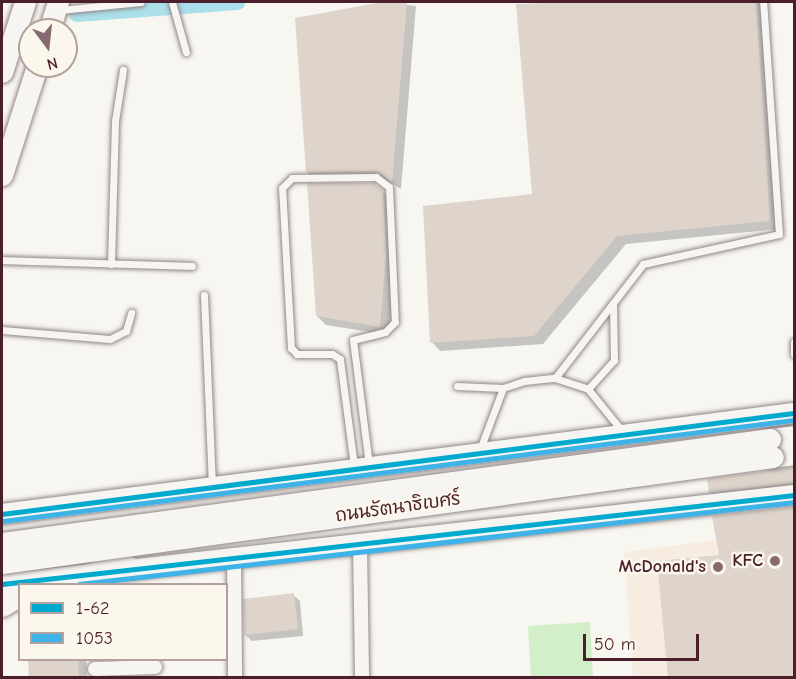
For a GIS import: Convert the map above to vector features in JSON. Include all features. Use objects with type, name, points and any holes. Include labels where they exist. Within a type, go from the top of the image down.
[{"type":"main road","points":[[2,72],[25,2]]},
{"type":"main road","points":[[2,175],[33,78]]},
{"type":"main road","points":[[2,514],[795,413]]},
{"type":"main road","name":"ถนนรัตนาธิเบศร์","points":[[2,562],[771,448],[795,436]]},
{"type":"main road","name":"ถนนรัตนาธิเบศร์","points":[[2,543],[771,448],[795,454]]},
{"type":"main road","points":[[217,485],[193,504],[188,530],[203,551],[232,558]]},
{"type":"main road","name":"ถนนรัตนาธิเบศร์","points":[[2,584],[795,495]]},
{"type":"main road","points":[[2,554],[76,543],[132,569]]},
{"type":"main road","points":[[60,583],[96,572]]},
{"type":"main road","points":[[2,606],[18,596]]},
{"type":"street","points":[[360,544],[362,678]]},
{"type":"street","points":[[232,558],[235,678]]},
{"type":"street","points":[[95,669],[155,667]]},
{"type":"lane","points":[[54,14],[141,2]]},
{"type":"lane","points":[[172,2],[186,52]]},
{"type":"lane","points":[[555,378],[643,264],[779,234],[764,2]]},
{"type":"lane","points":[[111,264],[115,121],[123,70]]},
{"type":"lane","points":[[292,178],[378,178],[390,190],[395,322],[385,332],[353,340],[362,469],[340,359],[330,353],[296,353],[291,348],[282,188],[292,178]]},
{"type":"lane","points":[[2,260],[192,266]]},
{"type":"lane","points":[[204,295],[217,485]]},
{"type":"lane","points":[[588,389],[614,360],[613,303]]},
{"type":"lane","points":[[2,330],[110,339],[126,331],[131,314]]},
{"type":"lane","points":[[795,342],[795,354]]},
{"type":"lane","points":[[457,386],[503,388],[555,378],[588,389],[625,434]]},
{"type":"lane","points":[[478,454],[503,388]]},
{"type":"shaded area","points":[[794,530],[794,677],[633,677],[624,552]]},
{"type":"green space","points":[[590,622],[593,677],[531,677],[528,626]]},
{"type":"building","points":[[382,2],[407,2],[392,182],[376,171],[306,172],[295,18]]},
{"type":"building","points":[[756,2],[770,221],[617,236],[534,336],[430,343],[423,206],[532,194],[516,4]]},
{"type":"building","points":[[307,183],[374,183],[383,190],[386,255],[380,327],[316,316]]},
{"type":"building","points":[[795,467],[795,483],[709,493],[707,479]]},
{"type":"building","points":[[795,507],[795,678],[668,678],[657,561],[719,555],[712,516]]},
{"type":"building","points":[[294,593],[298,629],[244,635],[243,599]]},
{"type":"building","points":[[28,661],[78,661],[79,678],[29,678]]},
{"type":"waterway","points":[[77,14],[238,2]]},
{"type":"transit line","name":"1-62","points":[[2,514],[794,413]]},
{"type":"transit line","name":"1053","points":[[3,521],[794,420]]},
{"type":"transit line","name":"1-62","points":[[2,584],[794,495]]},
{"type":"transit line","name":"1053","points":[[88,583],[794,502]]},
{"type":"place","name":"KFC","points":[[775,561]]},
{"type":"place","name":"McDonald's","points":[[718,567]]}]
